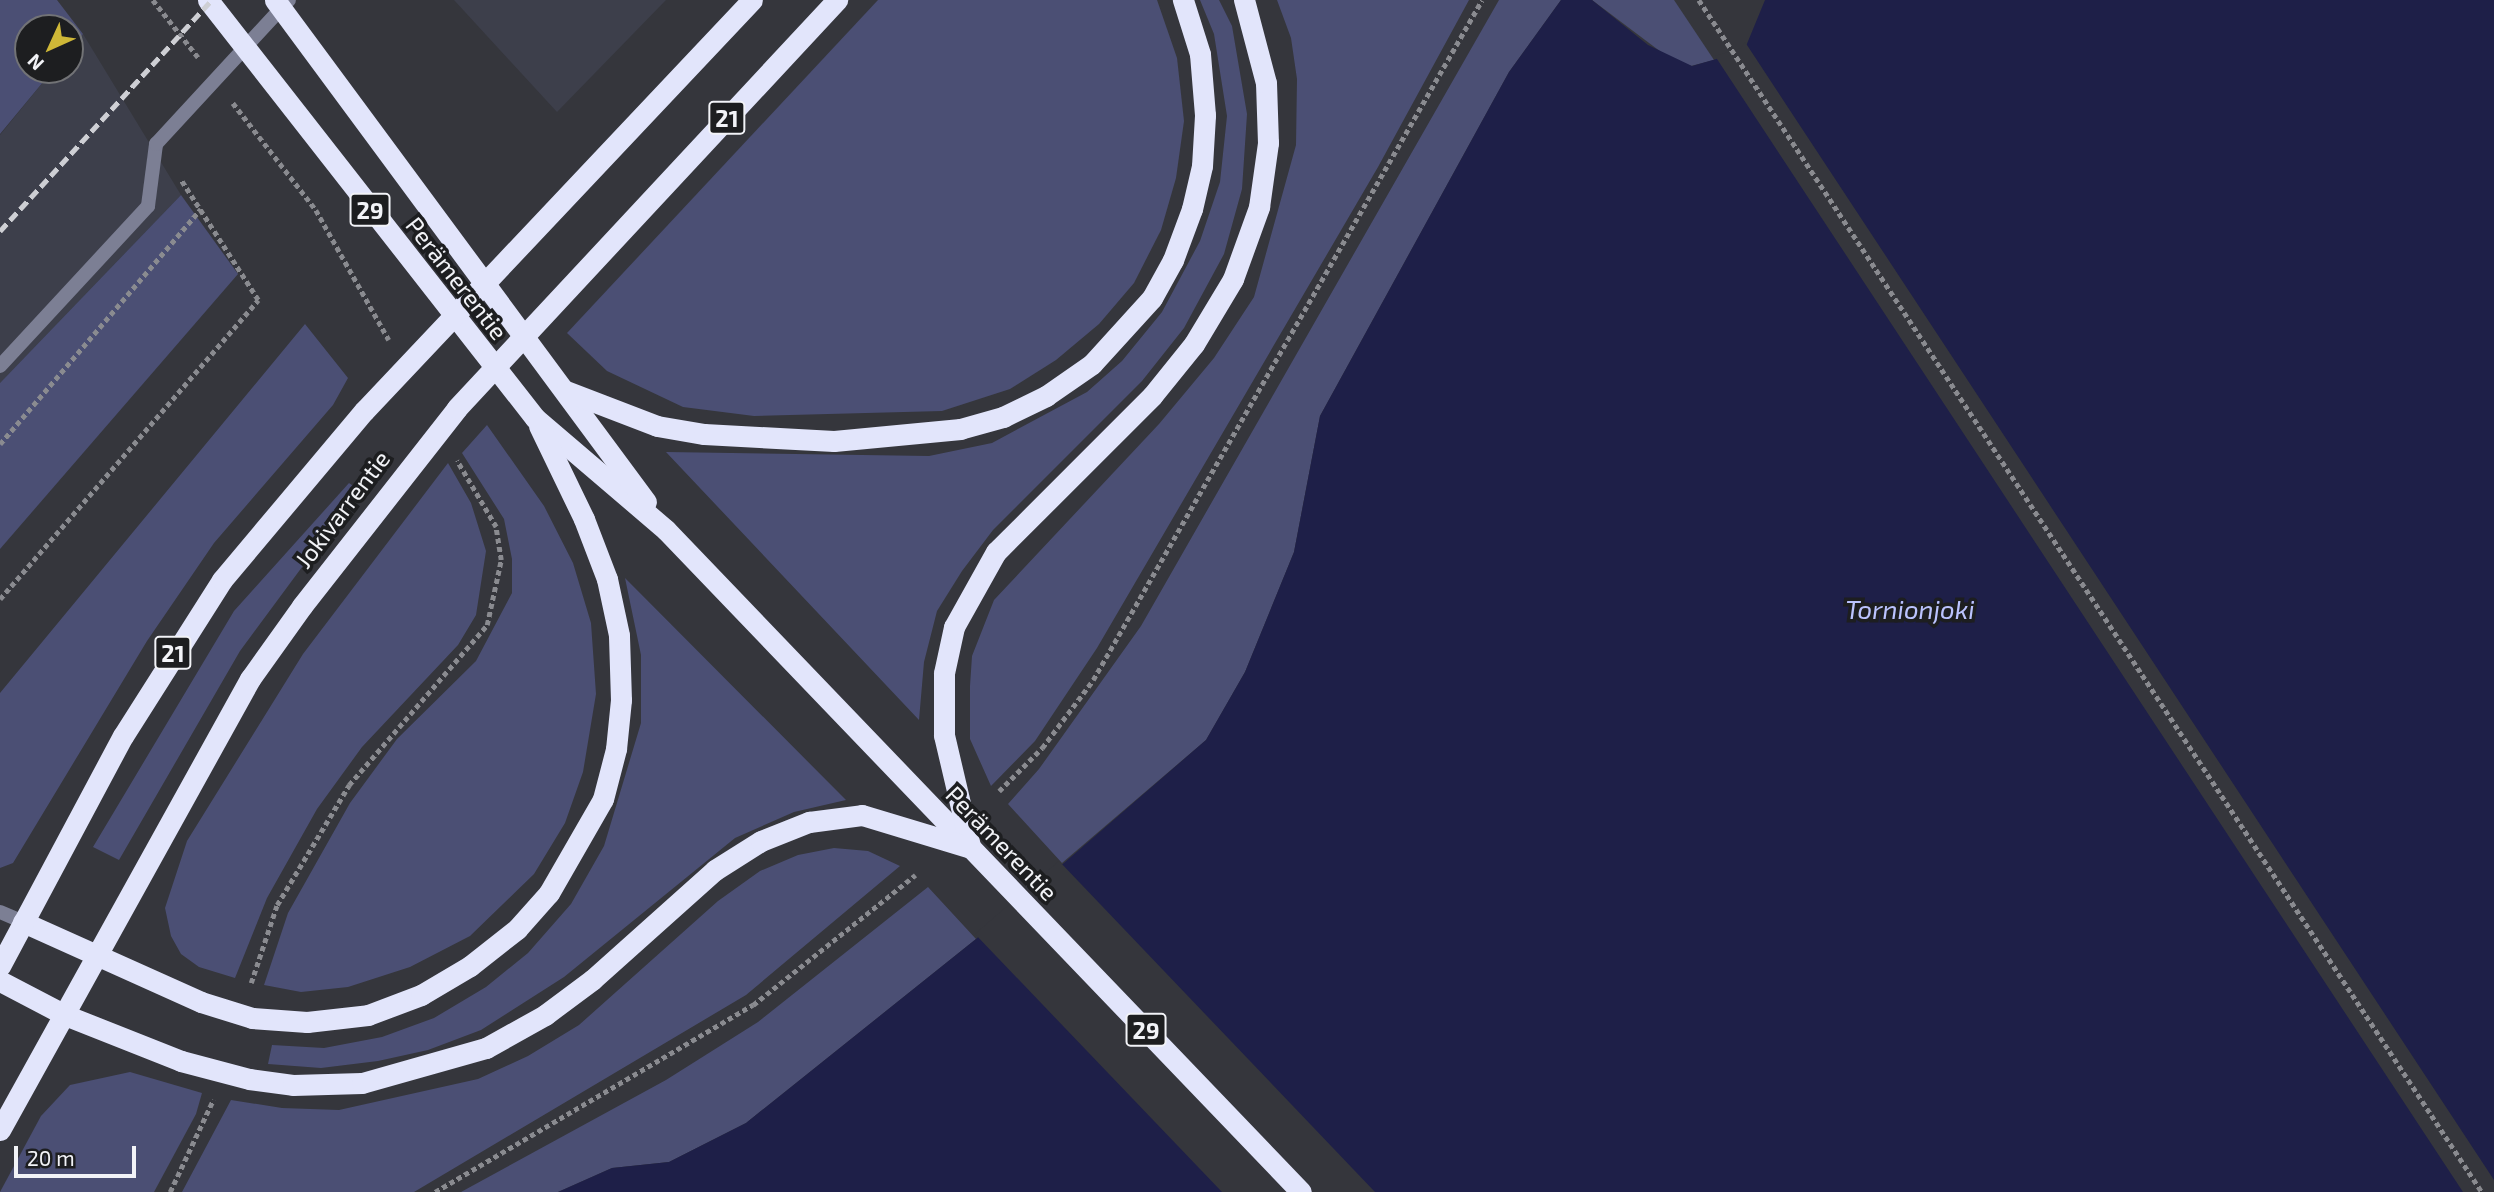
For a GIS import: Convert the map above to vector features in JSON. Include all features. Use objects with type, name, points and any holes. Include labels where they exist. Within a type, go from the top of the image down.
[{"type":"highway","name":"Perämerentie","points":[[208,0],[535,418],[666,530],[1301,1192]]},
{"type":"highway","name":"Perämerentie","points":[[275,0],[666,530]]},
{"type":"highway","name":"Jokivarrentie","points":[[0,966],[123,736],[185,634],[230,570],[364,411],[752,0]]},
{"type":"highway","name":"Jokivarrentie","points":[[0,1130],[65,1015],[94,956],[250,679],[406,468],[617,235],[837,0]]},
{"type":"highway","points":[[566,391],[657,426],[692,432],[834,441],[960,429],[1003,417],[1046,396],[1092,365],[1152,298],[1173,260],[1192,209],[1202,166],[1205,115],[1200,54],[1183,0]]},
{"type":"highway","points":[[0,981],[65,1015],[181,1061],[249,1079],[293,1085],[362,1083],[486,1048],[545,1015],[592,980],[715,870],[761,841],[809,822],[862,815],[970,848],[944,735],[944,673],[954,627],[996,552],[1152,396],[1194,344],[1233,279],[1259,207],[1268,143],[1266,83],[1244,0]]},
{"type":"highway","points":[[23,922],[201,1002],[252,1018],[306,1023],[368,1016],[421,995],[470,966],[517,929],[549,893],[603,799],[616,749],[621,700],[619,635],[607,579],[584,519],[535,418]]},
{"type":"lane","points":[[0,366],[148,206],[156,144],[289,0]]},
{"type":"lane","points":[[0,912],[23,922]]},
{"type":"path","points":[[999,791],[1042,748],[1093,680],[1482,0]]},
{"type":"path","points":[[1699,0],[2482,1192]]},
{"type":"path","points":[[0,599],[258,300],[156,144]]},
{"type":"path","points":[[0,444],[201,209]]},
{"type":"path","points":[[435,1192],[753,1005],[915,875]]},
{"type":"path","points":[[170,1192],[214,1099]]},
{"type":"shaded area","points":[[0,0],[57,0],[68,14],[14,14],[14,84],[41,84],[0,134]]},
{"type":"shaded area","points":[[454,0],[666,0],[557,112]]},
{"type":"shaded area","points":[[878,0],[1157,0],[1177,58],[1184,121],[1176,178],[1161,230],[1134,283],[1099,324],[1056,360],[1010,389],[942,411],[754,416],[683,407],[607,371],[567,333]]},
{"type":"shaded area","points":[[1200,0],[1219,0],[1232,26],[1247,114],[1242,189],[1224,254],[1184,328],[1142,381],[993,530],[962,571],[937,611],[924,662],[919,720],[666,452],[929,456],[992,443],[1087,392],[1122,361],[1162,312],[1200,241],[1220,182],[1227,116],[1214,34]]},
{"type":"shaded area","points":[[1277,0],[1469,0],[1378,167],[1097,648],[1035,741],[991,786],[970,739],[970,686],[972,656],[994,600],[1159,424],[1214,358],[1254,297],[1296,145],[1297,79],[1291,38]]},
{"type":"shaded area","points":[[1499,0],[1561,0],[1509,72],[1320,416],[1294,552],[1245,672],[1206,740],[1062,863],[1008,804],[1039,769],[1141,626]]},
{"type":"shaded area","points":[[1592,0],[1674,0],[1714,60],[1691,66],[1665,55]]},
{"type":"shaded area","points":[[84,36],[181,195],[0,383],[0,135],[42,84],[84,84]]},
{"type":"shaded area","points":[[181,195],[238,274],[0,549],[0,383]]},
{"type":"shaded area","points":[[305,324],[348,378],[333,405],[214,543],[147,641],[13,863],[0,868],[0,693]]},
{"type":"shaded area","points":[[487,425],[544,506],[573,563],[591,623],[596,694],[583,772],[565,823],[534,874],[470,936],[410,967],[348,987],[301,992],[264,985],[288,913],[350,803],[397,739],[476,661],[512,593],[512,559],[504,519],[462,453]]},
{"type":"shaded area","points":[[448,463],[471,503],[486,551],[476,615],[458,645],[362,747],[317,809],[267,898],[235,978],[199,967],[181,954],[171,936],[165,908],[187,841],[303,654]]},
{"type":"shaded area","points":[[349,483],[359,490],[240,651],[119,860],[93,847],[234,611]]},
{"type":"shaded area","points":[[625,578],[846,800],[794,812],[735,838],[564,977],[481,1030],[428,1050],[378,1061],[321,1068],[268,1064],[272,1045],[324,1048],[382,1037],[434,1018],[486,987],[528,953],[571,904],[604,846],[641,723],[641,655]]},
{"type":"shaded area","points":[[834,848],[868,851],[900,866],[746,995],[414,1192],[182,1192],[231,1100],[282,1108],[339,1110],[478,1079],[528,1056],[579,1025],[718,901],[760,871],[798,855]]},
{"type":"shaded area","points":[[928,887],[976,939],[746,1123],[669,1162],[612,1168],[558,1192],[461,1192],[666,1080],[758,1022]]},
{"type":"shaded area","points":[[130,1072],[202,1093],[196,1114],[154,1192],[0,1192],[41,1116],[70,1085]]},
{"type":"water","name":"Tornionjoki","points":[[1561,0],[1592,0],[1648,45],[1692,66],[1744,51],[1765,0],[2494,0],[2494,1192],[558,1192],[612,1168],[669,1162],[746,1123],[976,939],[1206,740],[1245,672],[1294,552],[1320,416],[1509,72]]},
{"type":"pier","points":[[1745,42],[2494,1180],[2494,1192],[2463,1192],[1715,56],[1741,48]]},
{"type":"pier","points":[[1059,861],[1375,1192],[1222,1192],[975,934]]},
{"type":"railway","points":[[0,231],[212,0]]}]
